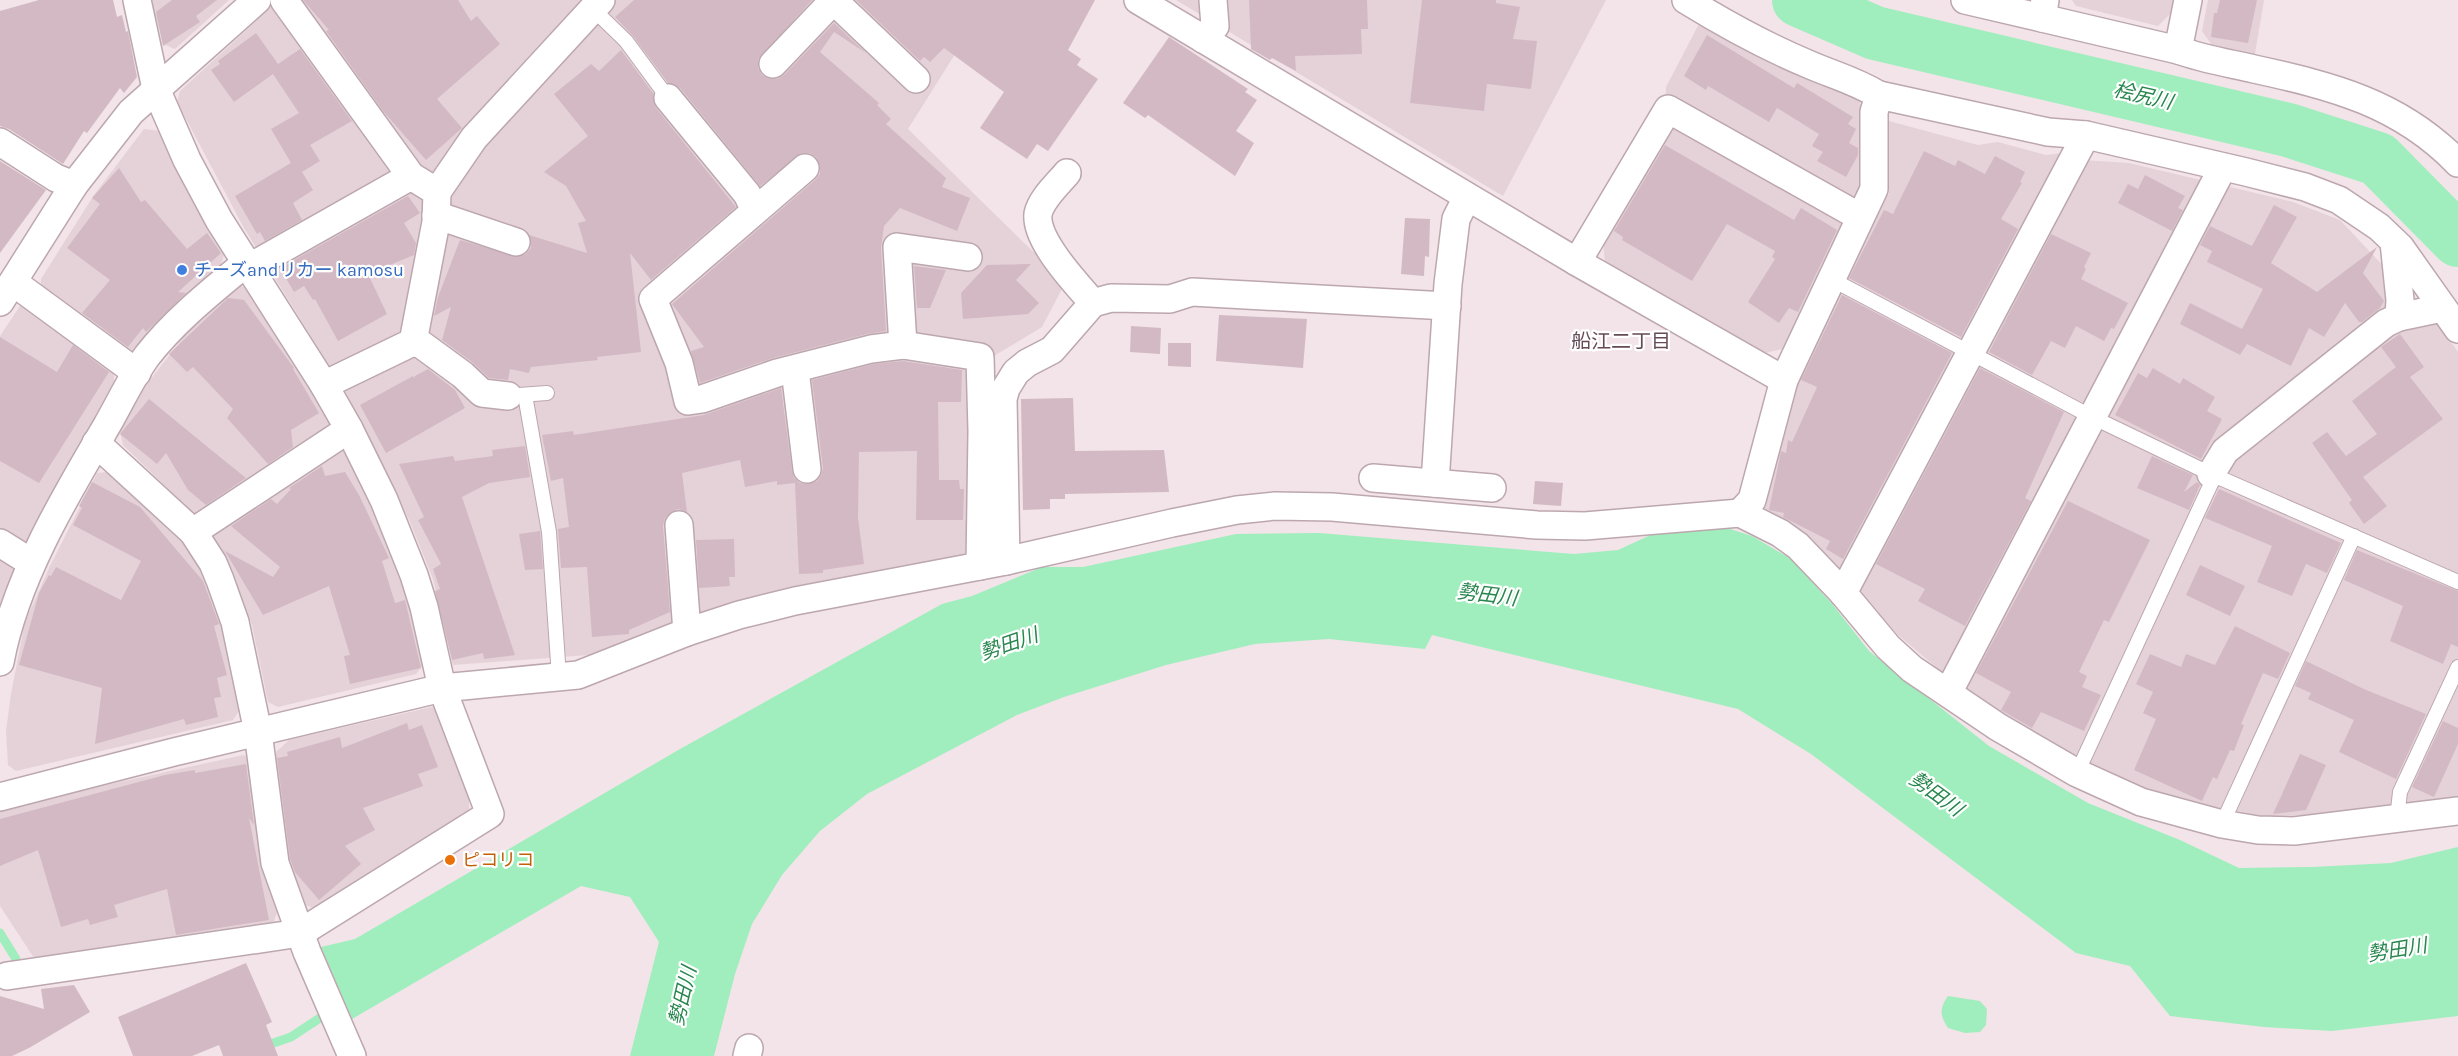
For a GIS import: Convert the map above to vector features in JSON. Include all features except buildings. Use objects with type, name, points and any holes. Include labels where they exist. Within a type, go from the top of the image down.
[{"type":"street","points":[[2,973],[304,943],[490,814],[442,688],[424,607],[414,575],[384,500],[349,429],[324,385],[219,220],[187,160],[156,89],[137,0]]},
{"type":"street","points":[[137,373],[8,280],[74,185],[131,112],[257,0]]},
{"type":"street","points":[[284,0],[411,176],[437,203],[516,242]]},
{"type":"street","points":[[774,64],[834,0],[916,80]]},
{"type":"street","points":[[1138,0],[1577,262],[1784,380]]},
{"type":"street","points":[[1203,39],[1215,26],[1214,0]]},
{"type":"street","points":[[1686,0],[1761,43],[1809,65],[1857,81],[1879,95],[2048,132],[2086,135],[2223,166],[2305,187],[2339,200],[2379,227],[2394,242],[2428,284],[2450,318]]},
{"type":"street","points":[[1965,0],[2044,9],[2204,59],[2312,81],[2352,94],[2401,116],[2458,163]]},
{"type":"street","points":[[2178,50],[2188,0]]},
{"type":"street","points":[[413,342],[437,203],[474,138],[597,4]]},
{"type":"street","points":[[1740,513],[1752,500],[1784,380],[1874,189],[1874,112],[1879,95]]},
{"type":"street","points":[[668,98],[747,194],[755,210]]},
{"type":"street","points":[[1577,262],[1668,109],[1860,218]]},
{"type":"street","points":[[1843,593],[2086,135]]},
{"type":"street","points":[[0,142],[56,178],[74,185]]},
{"type":"street","points":[[1948,693],[2223,166]]},
{"type":"street","points":[[805,168],[652,299],[679,363],[688,401],[702,399],[777,373],[871,350],[903,345],[980,357],[982,431],[993,564]]},
{"type":"street","points":[[1067,173],[1047,197],[1038,214],[1041,236],[1093,303]]},
{"type":"street","points":[[0,662],[16,603],[32,563],[96,442],[148,355],[195,305],[248,265],[411,176]]},
{"type":"street","points":[[1435,483],[1447,306],[1456,219],[1467,197]]},
{"type":"street","points":[[2394,242],[2400,300],[2399,317]]},
{"type":"street","points":[[903,345],[897,247],[968,256]]},
{"type":"street","points":[[993,564],[1003,399],[1006,388],[1016,372],[1027,363],[1052,351],[1093,303],[1112,298],[1170,299],[1192,292],[1447,306]]},
{"type":"street","points":[[2213,475],[2225,452],[2386,323],[2399,317],[2450,318]]},
{"type":"street","points":[[324,385],[413,342]]},
{"type":"street","points":[[413,342],[430,351],[482,393],[516,395]]},
{"type":"street","points":[[795,370],[807,469]]},
{"type":"street","points":[[193,532],[349,429]]},
{"type":"street","points":[[96,442],[193,532],[213,563],[229,601],[258,732],[274,863],[304,943],[352,1056]]},
{"type":"street","points":[[1373,478],[1492,488]]},
{"type":"street","points":[[0,797],[442,688],[578,675],[687,632],[739,615],[795,601],[993,564],[1237,510],[1275,506],[1332,507],[1537,525],[1585,526],[1740,513],[1780,533],[1798,546],[1843,593],[1888,647],[1912,669],[1998,727],[2077,773],[2141,802],[2222,824],[2258,830],[2294,831],[2458,811]]},
{"type":"street","points":[[679,525],[687,632]]},
{"type":"street","points":[[0,543],[32,563]]},
{"type":"lane","points":[[597,4],[668,98]]},
{"type":"lane","points":[[1831,279],[2092,417],[2213,475],[2458,582]]},
{"type":"lane","points":[[547,393],[516,395],[549,532],[559,677]]},
{"type":"lane","points":[[2077,773],[2213,475]]},
{"type":"lane","points":[[2222,824],[2354,536]]},
{"type":"lane","points":[[2397,819],[2400,792],[2458,667]]},
{"type":"shaded area","points":[[151,0],[229,0],[175,49],[163,44]]},
{"type":"shaded area","points":[[279,0],[989,0],[908,129],[1065,283],[1042,327],[984,362],[970,557],[735,602],[602,654],[453,665],[433,579],[410,522],[346,393],[244,228],[177,102],[180,91]]},
{"type":"shaded area","points":[[1176,0],[1606,0],[1503,196]]},
{"type":"shaded area","points":[[2072,0],[2175,0],[2173,11],[2158,26],[2076,6]]},
{"type":"shaded area","points":[[2208,0],[2264,0],[2254,60],[2216,51],[2202,31]]},
{"type":"shaded area","points":[[1701,20],[1761,58],[1860,100],[1862,184],[1782,349],[1761,354],[1605,264],[1603,240],[1664,137],[1666,87]]},
{"type":"shaded area","points":[[1885,120],[1978,145],[1998,142],[2046,155],[2063,153],[2083,160],[2129,163],[2293,202],[2340,220],[2436,322],[2458,352],[2458,799],[2320,815],[2264,816],[2172,799],[2089,766],[1964,691],[1897,634],[1859,593],[1764,516],[1763,496],[1799,378],[1889,193]]},
{"type":"shaded area","points":[[144,129],[160,131],[225,251],[221,265],[179,301],[136,351],[126,352],[41,293],[41,279],[94,195]]},
{"type":"shaded area","points":[[239,285],[250,290],[331,422],[368,493],[410,604],[424,664],[416,674],[278,707],[268,702],[252,625],[230,566],[191,511],[123,445],[120,432],[140,393],[199,317]]},
{"type":"shaded area","points":[[29,305],[114,366],[114,381],[0,612],[0,336],[20,306]]},
{"type":"shaded area","points":[[107,472],[152,510],[189,550],[204,573],[214,597],[241,708],[233,720],[16,771],[8,765],[6,731],[25,622],[50,566],[97,473]]},
{"type":"shaded area","points":[[436,706],[469,797],[469,810],[316,909],[300,903],[290,868],[275,753],[289,740]]},
{"type":"shaded area","points":[[244,755],[249,759],[261,862],[277,913],[271,928],[36,961],[0,906],[0,808]]},
{"type":"water","name":"勢田川","points":[[1727,528],[1752,536],[1791,559],[1833,605],[1869,651],[1989,746],[2088,803],[2180,840],[2239,868],[2391,863],[2458,847],[2458,1016],[2332,1031],[2264,1027],[2170,1016],[2130,966],[2076,953],[1811,754],[1738,709],[1432,635],[1425,649],[1329,639],[1255,644],[1166,665],[1064,697],[1017,715],[867,794],[820,831],[782,875],[752,924],[735,974],[714,1056],[630,1056],[659,942],[630,897],[581,886],[352,1019],[321,947],[355,939],[680,749],[942,604],[972,596],[1042,567],[1083,567],[1236,534],[1319,533],[1574,554],[1618,550],[1655,533]]},
{"type":"water","points":[[1948,996],[1980,1001],[1987,1009],[1986,1025],[1980,1032],[1965,1033],[1948,1028],[1943,1020],[1942,1012],[1943,1004]]},
{"type":"waterway","name":"桧尻川","points":[[1799,0],[1875,33],[2288,130],[2378,159],[2458,240]]},
{"type":"waterway","points":[[0,933],[16,959]]},
{"type":"waterway","points":[[262,1047],[291,1037],[329,1012]]},
{"type":"place","name":"チーズandリカー kamosu","points":[[182,270]]},
{"type":"place","name":"ピコリコ","points":[[450,860]]},
{"type":"district","name":"船江二丁目","points":[[1621,341]]}]
